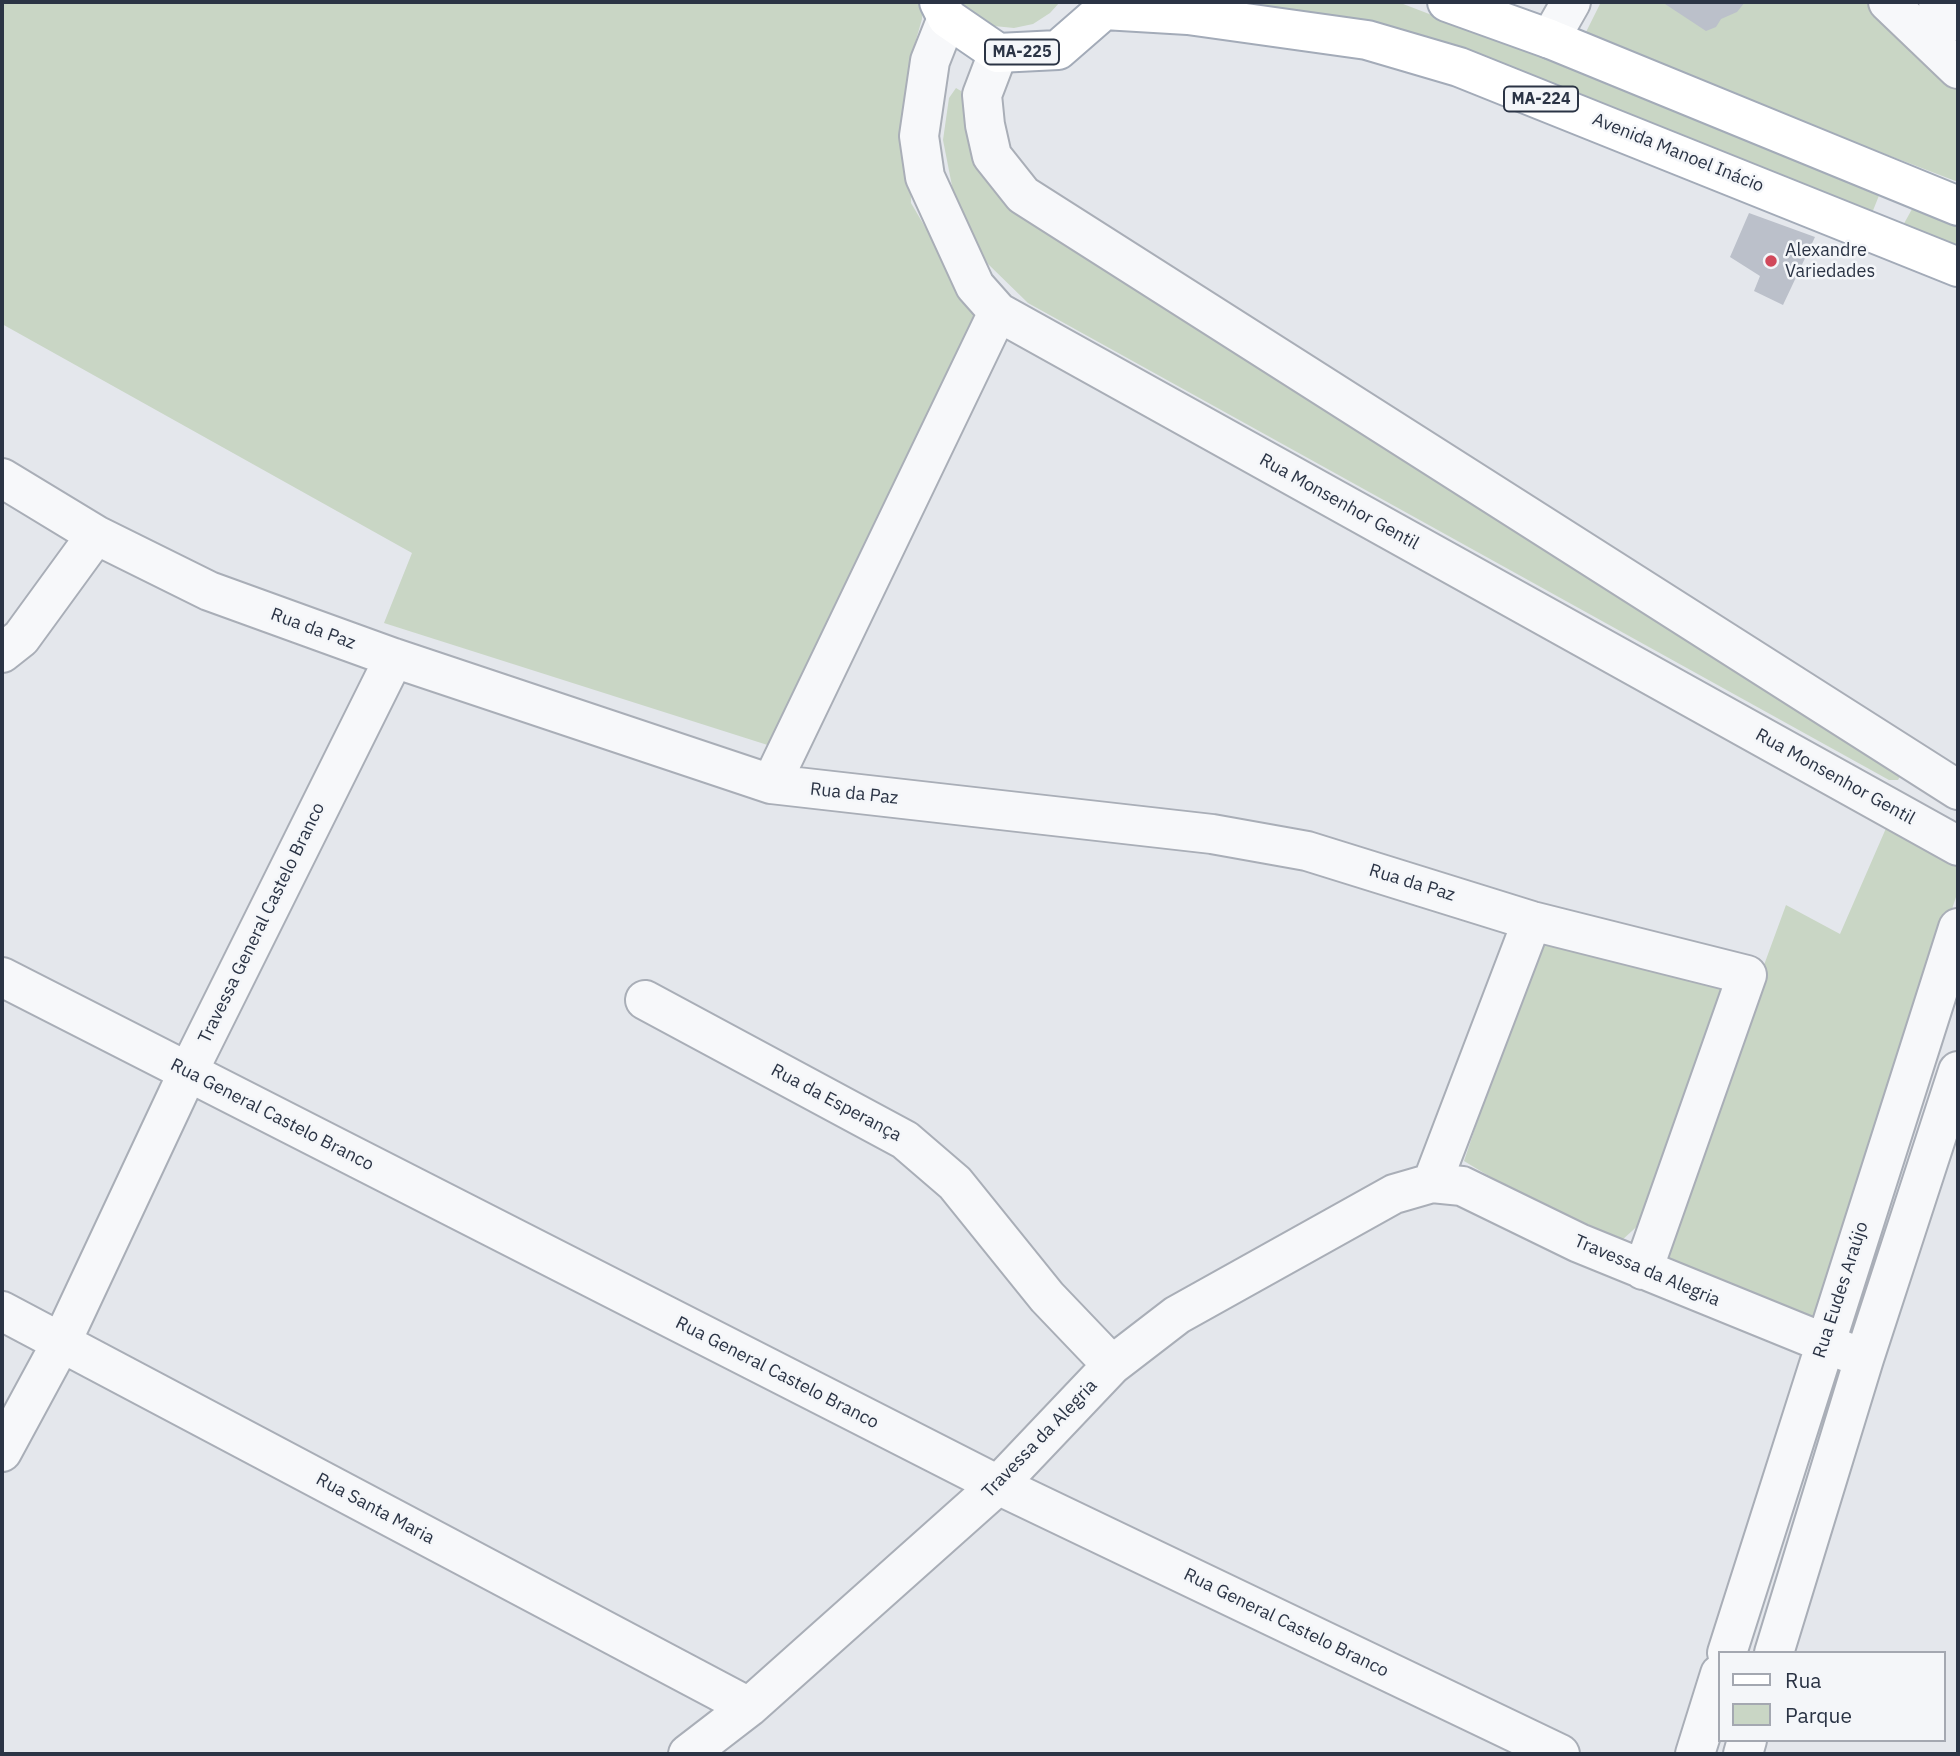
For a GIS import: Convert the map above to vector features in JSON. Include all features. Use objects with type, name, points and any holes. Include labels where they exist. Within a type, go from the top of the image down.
[{"type":"main road","points":[[1447,2],[1550,39],[1958,206]]},
{"type":"main road","name":"Avenida Manoel Inácio","points":[[998,53],[1058,50],[1105,6],[1353,38],[1433,59],[1877,232],[1958,267]]},
{"type":"main road","name":"MA-225","points":[[943,10],[998,53]]},
{"type":"main road","points":[[1877,232],[1900,183]]},
{"type":"street","points":[[1550,39],[1571,2]]},
{"type":"street","points":[[1888,2],[1958,69]]},
{"type":"street","points":[[1938,2],[1958,21]]},
{"type":"street","name":"Rua Monsenhor Gentil","points":[[943,10],[930,61],[919,136],[925,177],[975,286],[998,312],[1958,846]]},
{"type":"street","points":[[998,53],[982,95],[985,125],[992,156],[1023,195],[1958,790]]},
{"type":"street","points":[[771,784],[998,312]]},
{"type":"street","name":"Rua da Paz","points":[[2,478],[96,535],[209,592],[394,658],[771,784],[1212,834],[1307,851],[1532,921],[1747,975],[1643,1270]]},
{"type":"street","points":[[2,653],[21,639],[96,535]]},
{"type":"street","name":"Travessa General Castelo Branco","points":[[2,1452],[61,1343],[188,1072],[394,658]]},
{"type":"street","points":[[1432,1183],[1532,921]]},
{"type":"street","name":"Rua Eudes Araújo","points":[[1728,1651],[1958,928]]},
{"type":"street","name":"Rua General Castelo Branco","points":[[2,976],[998,1485],[1560,1754]]},
{"type":"street","name":"Rua da Esperança","points":[[645,1000],[905,1140],[954,1183],[1047,1297],[1112,1365]]},
{"type":"street","points":[[1775,1651],[1864,1359],[1958,1071]]},
{"type":"street","name":"Travessa da Alegria","points":[[688,1754],[749,1707],[998,1485],[1112,1365],[1177,1315],[1394,1194],[1432,1183],[1462,1186],[1578,1243],[1864,1359]]},
{"type":"street","name":"Rua Santa Maria","points":[[2,1311],[749,1707]]},
{"type":"street","points":[[1695,1754],[1718,1680]]},
{"type":"green space","points":[[2,2],[923,2],[922,19],[909,64],[911,203],[975,312],[777,748],[384,623],[412,553],[2,324]]},
{"type":"green space","points":[[959,2],[1060,2],[1050,13],[1033,24],[1014,28],[994,26],[975,18]]},
{"type":"green space","points":[[1163,2],[1398,2],[1882,188],[1872,213],[1362,23]]},
{"type":"green space","points":[[1601,2],[1871,2],[1958,85],[1958,182],[1583,38]]},
{"type":"green space","points":[[956,88],[961,91],[975,144],[1902,773],[1898,780],[1889,780],[1028,303],[988,264],[968,230],[953,191],[943,140],[949,98]]},
{"type":"green space","points":[[1917,200],[1958,218],[1958,253],[1901,229]]},
{"type":"green space","points":[[1887,826],[1958,864],[1958,891],[1813,1324],[1654,1265],[1786,905],[1840,934]]},
{"type":"green space","points":[[1538,941],[1725,987],[1643,1221],[1621,1241],[1522,1196],[1464,1161]]},
{"type":"building","points":[[1662,2],[1745,2],[1737,12],[1721,19],[1716,27],[1706,31]]},
{"type":"building","name":"Alexandre Variedades","points":[[1749,213],[1815,237],[1783,305],[1754,291],[1760,276],[1730,257]]},
{"type":"place","name":"Alexandre Variedades","points":[[1771,261]]}]
